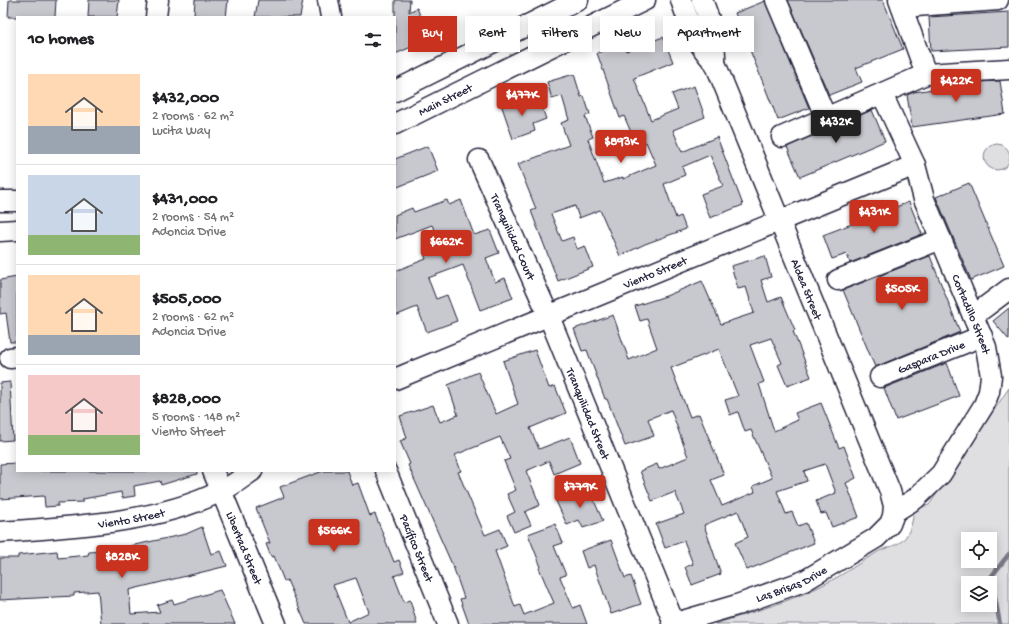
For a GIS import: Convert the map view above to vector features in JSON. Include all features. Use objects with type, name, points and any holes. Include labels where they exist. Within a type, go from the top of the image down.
[{"type":"street","points":[[156,16],[158,0]]},
{"type":"street","points":[[328,0],[331,16]]},
{"type":"street","points":[[396,91],[578,0]]},
{"type":"street","name":"Main Street","points":[[396,124],[645,0]]},
{"type":"street","name":"Aldea Street","points":[[681,0],[696,38],[704,52],[715,63],[890,491],[893,514]]},
{"type":"street","name":"Aldea Street","points":[[702,0],[714,32],[716,44],[715,63]]},
{"type":"street","points":[[776,0],[826,118]]},
{"type":"street","points":[[926,74],[901,4],[998,0]]},
{"type":"street","points":[[782,138],[926,74],[1009,69]]},
{"type":"street","name":"Cortadillo Street","points":[[882,94],[915,165],[924,199],[982,336],[988,353],[991,376],[989,392],[984,405],[941,474],[915,499],[893,514]]},
{"type":"street","name":"Tranquilidad Court","points":[[479,160],[548,314]]},
{"type":"street","name":"Viento Street","points":[[396,379],[548,314],[915,165]]},
{"type":"street","points":[[0,201],[16,201]]},
{"type":"street","points":[[0,231],[16,230]]},
{"type":"street","points":[[838,280],[941,239]]},
{"type":"street","points":[[973,316],[1009,289]]},
{"type":"street","name":"Tranquilidad Street","points":[[548,314],[673,624]]},
{"type":"street","name":"Gaspara Drive","points":[[880,377],[982,336]]},
{"type":"street","name":"Libertad Street","points":[[213,472],[276,624]]},
{"type":"street","name":"Viento Street","points":[[0,532],[100,524],[176,508],[222,491],[250,472]]},
{"type":"street","name":"Pacífico Street","points":[[386,472],[448,624]]},
{"type":"street","name":"Las Brisas Drive","points":[[673,624],[737,605],[804,581],[876,538],[890,524],[893,514]]},
{"type":"shaded area","points":[[997,144],[1006,148],[1010,157],[1006,166],[997,170],[988,166],[984,157],[988,148]]},
{"type":"shaded area","points":[[1009,388],[1009,624],[715,624],[760,610],[805,593],[845,573],[879,551],[897,544],[906,537],[910,529],[914,509],[929,505]]},
{"type":"building","points":[[9,0],[56,0],[55,16],[8,17]]},
{"type":"building","points":[[89,0],[119,0],[117,16],[88,16]]},
{"type":"building","points":[[195,0],[228,0],[226,16],[194,15]]},
{"type":"building","points":[[258,0],[303,0],[300,16],[255,16]]},
{"type":"building","points":[[395,0],[410,0],[409,12],[417,8],[420,16],[408,16],[408,48],[396,54]]},
{"type":"building","points":[[788,0],[883,0],[903,49],[856,68],[862,82],[829,95]]},
{"type":"building","points":[[765,1],[809,108],[778,120],[751,52],[754,52],[754,16],[736,16],[735,13]]},
{"type":"building","points":[[1009,12],[1009,47],[931,51],[929,17]]},
{"type":"building","points":[[663,37],[663,52],[669,52],[673,62],[634,78],[651,120],[678,109],[672,94],[694,86],[705,117],[673,130],[682,152],[717,137],[743,205],[710,218],[701,194],[723,186],[710,155],[682,167],[685,175],[664,184],[676,218],[681,216],[686,229],[645,244],[620,256],[600,210],[579,218],[575,206],[551,214],[562,241],[573,237],[577,249],[585,246],[593,267],[558,281],[531,211],[536,209],[518,164],[569,145],[561,123],[569,120],[562,96],[552,99],[547,82],[574,74],[581,97],[584,96],[590,114],[585,116],[593,137],[588,139],[604,183],[623,177],[623,179],[656,165],[646,142],[637,146],[624,116],[620,118],[597,53],[655,52],[655,40]]},
{"type":"building","points":[[1000,81],[1005,114],[912,127],[907,95],[914,92],[978,82]]},
{"type":"building","points":[[521,97],[525,108],[540,102],[546,119],[533,124],[535,131],[513,139],[501,104]]},
{"type":"building","points":[[872,110],[885,141],[800,177],[787,147]]},
{"type":"building","points":[[428,146],[438,171],[396,188],[396,159]]},
{"type":"building","points":[[969,183],[1004,266],[971,280],[936,197]]},
{"type":"building","points":[[447,200],[449,205],[461,200],[474,235],[490,230],[499,253],[486,258],[495,282],[505,278],[513,298],[480,310],[463,265],[428,278],[436,299],[447,295],[457,321],[427,332],[417,307],[396,316],[396,271],[426,259],[424,253],[441,246],[432,225],[396,239],[396,215],[412,208],[414,212]]},
{"type":"building","points":[[909,202],[922,234],[850,263],[847,254],[832,259],[823,235]]},
{"type":"building","points":[[765,256],[771,277],[761,280],[768,302],[781,297],[795,330],[793,331],[811,377],[787,386],[778,365],[782,363],[771,338],[750,345],[764,382],[759,384],[774,431],[798,420],[795,413],[821,403],[839,448],[844,446],[856,478],[846,483],[859,517],[832,527],[826,513],[821,514],[816,501],[836,493],[825,464],[804,471],[807,481],[777,491],[786,514],[792,512],[798,526],[806,523],[814,543],[747,570],[735,543],[748,537],[738,511],[704,525],[721,574],[692,585],[685,567],[693,564],[684,541],[665,548],[656,524],[684,514],[675,492],[652,501],[640,471],[657,464],[659,469],[688,457],[671,410],[648,419],[654,436],[625,446],[607,399],[605,399],[587,350],[582,351],[574,329],[613,315],[629,360],[657,348],[647,319],[640,321],[635,306],[666,296],[702,281],[721,324],[754,313],[746,287],[738,289],[731,266]],"holes":[[[719,349],[738,396],[725,400],[730,415],[738,412],[745,432],[751,430],[772,478],[753,486],[755,492],[722,506],[711,480],[724,475],[699,414],[690,417],[671,368]]]},
{"type":"building","points":[[930,256],[960,332],[875,367],[843,290]]},
{"type":"building","points":[[16,277],[16,342],[10,342],[6,313],[0,314],[0,280]]},
{"type":"building","points":[[1009,308],[1009,340],[993,321]]},
{"type":"building","points":[[535,350],[549,388],[555,386],[566,413],[530,428],[539,449],[570,437],[580,463],[554,474],[549,461],[526,471],[540,505],[525,512],[531,525],[514,532],[507,516],[515,512],[507,494],[516,490],[504,461],[510,459],[500,437],[455,455],[461,471],[458,472],[485,535],[500,529],[507,546],[495,551],[515,607],[520,605],[524,615],[554,603],[539,568],[541,567],[528,534],[555,524],[563,543],[554,546],[566,575],[560,577],[573,608],[580,605],[587,624],[469,624],[460,599],[464,598],[454,569],[408,465],[410,464],[400,441],[407,438],[400,416],[433,405],[440,422],[458,415],[448,385],[478,372],[496,414],[518,404],[503,361]]},
{"type":"building","points":[[947,363],[959,396],[896,420],[884,388]]},
{"type":"building","points":[[10,382],[13,440],[0,441],[0,383]]},
{"type":"building","points":[[16,463],[16,472],[197,472],[197,474],[161,485],[160,481],[134,486],[135,496],[122,498],[121,492],[83,499],[83,502],[58,503],[58,506],[45,507],[44,496],[0,499],[0,464]]},
{"type":"building","points":[[320,472],[347,472],[352,485],[358,483],[370,516],[375,514],[394,562],[399,560],[404,572],[394,576],[404,602],[410,600],[417,624],[306,624],[287,580],[284,581],[274,556],[271,557],[266,544],[270,543],[256,508],[284,497],[280,487]],"holes":[[[356,578],[369,612],[348,622],[333,585]]]},
{"type":"building","points":[[588,487],[603,521],[583,528],[579,520],[567,525],[556,501]]},
{"type":"building","points":[[202,527],[211,554],[221,551],[227,566],[129,590],[131,614],[160,612],[157,605],[172,600],[174,604],[220,590],[235,624],[101,624],[98,591],[74,593],[74,596],[0,600],[0,558],[18,558],[18,555],[57,551],[58,558],[88,555],[89,552],[131,549],[130,546],[186,534]]},
{"type":"building","points":[[611,540],[625,578],[631,576],[641,604],[611,614],[594,565],[587,568],[581,551]]},
{"type":"waterway","points":[[1000,624],[991,577],[1009,554]]}]
